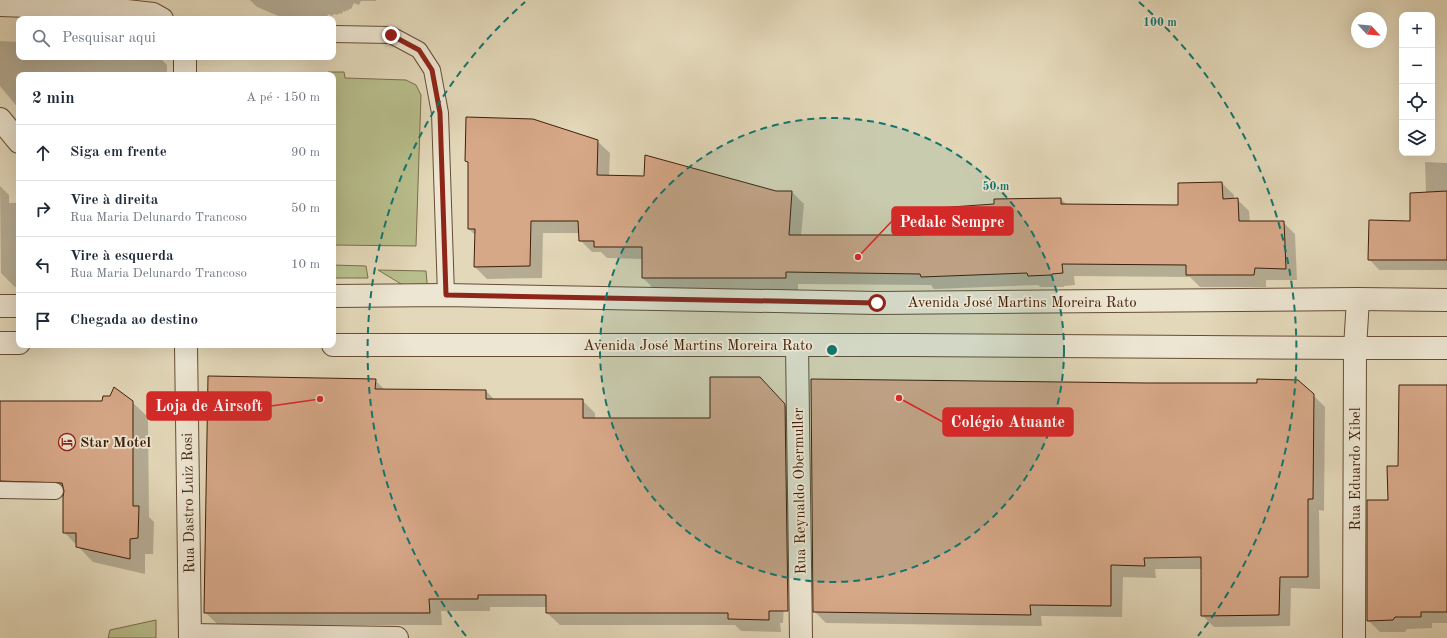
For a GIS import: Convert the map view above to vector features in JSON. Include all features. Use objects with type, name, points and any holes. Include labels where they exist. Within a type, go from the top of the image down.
[{"type":"street","points":[[0,5],[110,9],[153,14],[157,16]]},
{"type":"street","points":[[185,60],[185,72]]},
{"type":"street","points":[[0,119],[16,138]]},
{"type":"street","name":"Avenida José Martins Moreira Rato","points":[[336,296],[446,295],[877,303],[1358,299],[1447,300]]},
{"type":"street","name":"Rua Eduardo Xibel","points":[[1354,638],[1355,348],[1358,299]]},
{"type":"street","points":[[0,306],[16,306]]},
{"type":"street","points":[[0,343],[16,343]]},
{"type":"street","name":"Avenida José Martins Moreira Rato","points":[[336,344],[1447,348]]},
{"type":"street","name":"Rua Reynaldo Obermuller","points":[[797,345],[801,638]]},
{"type":"street","name":"Rua Dastro Luiz Rosi","points":[[186,348],[190,636]]},
{"type":"street","points":[[190,636],[397,638]]},
{"type":"lane","points":[[336,34],[391,35],[419,50],[432,70],[440,113],[446,295]]},
{"type":"lane","points":[[0,490],[55,491]]},
{"type":"green space","points":[[336,72],[344,72],[345,78],[406,80],[416,85],[421,95],[416,246],[336,245]]},
{"type":"green space","points":[[336,265],[366,266],[368,278],[336,278]]},
{"type":"green space","points":[[378,270],[426,271],[428,293],[416,293]]},
{"type":"green space","points":[[156,620],[156,638],[108,638],[110,630]]},
{"type":"building","points":[[466,117],[533,119],[598,140],[597,175],[644,176],[645,155],[776,191],[792,191],[789,235],[921,235],[922,209],[994,204],[994,199],[1061,198],[1061,204],[1178,205],[1178,183],[1222,182],[1223,199],[1238,198],[1239,221],[1284,221],[1286,269],[1255,268],[1254,275],[1186,275],[1186,265],[1062,264],[1063,273],[1028,276],[1027,273],[921,277],[920,274],[786,272],[786,278],[642,278],[642,247],[594,247],[594,241],[579,241],[578,221],[531,221],[530,266],[474,267],[475,229],[468,229],[468,162],[465,161]]},
{"type":"building","points":[[1447,191],[1447,260],[1368,260],[1369,220],[1410,221],[1410,193]]},
{"type":"building","points":[[208,376],[376,379],[375,389],[486,390],[486,399],[583,399],[583,418],[710,418],[710,377],[760,377],[785,404],[788,611],[769,611],[769,620],[728,619],[728,613],[546,613],[546,595],[478,595],[478,599],[429,599],[430,613],[204,613]]},
{"type":"building","points":[[811,379],[1146,383],[1257,383],[1257,379],[1298,380],[1314,394],[1313,499],[1308,499],[1308,577],[1280,577],[1279,615],[1201,616],[1201,557],[1144,558],[1145,566],[1111,565],[1111,606],[1030,605],[1031,615],[813,612]]},
{"type":"building","points":[[1399,385],[1447,385],[1447,612],[1421,612],[1421,617],[1395,617],[1393,620],[1367,621],[1367,500],[1388,500],[1387,466],[1398,466]]},
{"type":"building","name":"Star Motel","points":[[114,387],[133,401],[133,506],[139,506],[138,538],[130,539],[130,559],[76,547],[76,533],[63,533],[64,491],[62,483],[0,481],[0,401],[102,401],[103,396],[110,396]]},
{"type":"place","name":"Pedale Sempre","points":[[858,257]]},
{"type":"place","name":"Colégio Atuante","points":[[899,398]]},
{"type":"place","name":"Loja de Airsoft","points":[[320,399]]},
{"type":"place","name":"Star Motel","points":[[67,442]]},
{"type":"route","points":[[391,35],[419,50],[432,70],[440,113],[446,256],[446,295],[877,303]]}]
